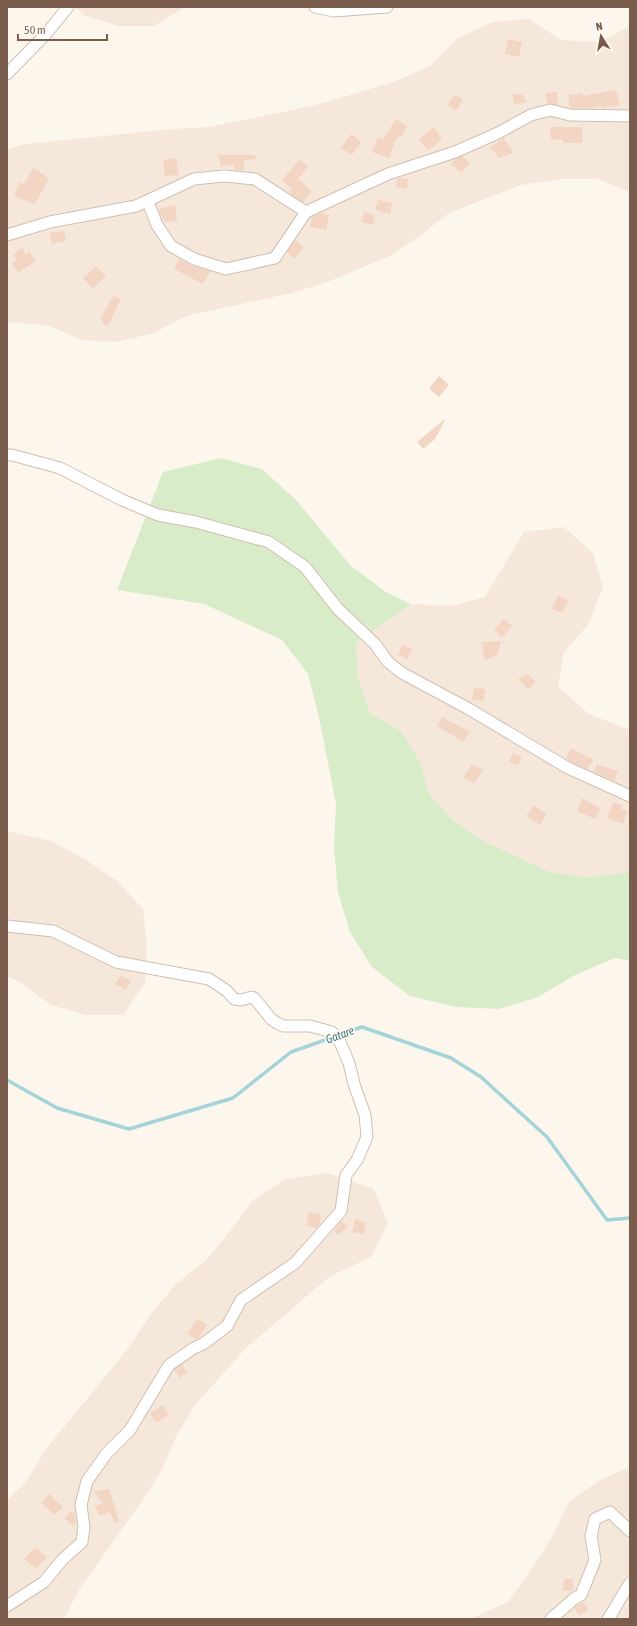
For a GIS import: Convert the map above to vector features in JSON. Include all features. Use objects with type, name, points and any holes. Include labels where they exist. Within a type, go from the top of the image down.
[{"type":"street","points":[[7,74],[46,34],[68,7]]},
{"type":"street","points":[[315,7],[334,11],[388,7]]},
{"type":"street","points":[[148,202],[157,225],[171,246],[194,259],[226,269],[275,258],[306,212],[388,174],[455,152],[498,133],[531,115],[550,110],[570,115],[630,116]]},
{"type":"street","points":[[7,235],[50,222],[136,206],[148,202],[194,178],[224,176],[255,179],[306,212]]},
{"type":"street","points":[[7,454],[60,468],[122,500],[158,515],[196,522],[269,542],[305,567],[338,609],[375,644],[388,662],[402,673],[469,709],[568,768],[630,796]]},
{"type":"street","points":[[7,926],[52,931],[116,962],[209,979],[227,991],[234,998],[241,1000],[252,997],[271,1019],[277,1023],[284,1026],[310,1026],[332,1032],[340,1042],[349,1063],[354,1084],[365,1115],[367,1137],[357,1160],[346,1175],[341,1211],[295,1263],[241,1300],[228,1326],[203,1344],[194,1348],[169,1365],[130,1430],[107,1454],[87,1481],[81,1506],[84,1527],[82,1542],[62,1560],[44,1582],[7,1606]]},
{"type":"street","points":[[551,1619],[575,1598],[581,1595],[595,1560],[591,1536],[595,1519],[610,1512],[630,1531]]},
{"type":"street","points":[[608,1619],[619,1604],[630,1583]]},
{"type":"shaded area","points":[[75,7],[185,7],[154,26],[119,26],[85,16]]},
{"type":"shaded area","points":[[529,19],[561,40],[600,42],[630,26],[630,192],[597,179],[560,179],[521,185],[449,213],[421,235],[390,256],[325,283],[292,293],[186,316],[154,333],[117,342],[82,340],[50,326],[14,322],[7,323],[7,149],[26,144],[172,129],[208,127],[327,102],[396,81],[430,66],[458,38],[493,22]]},
{"type":"shaded area","points":[[564,527],[593,553],[603,587],[588,625],[564,652],[558,687],[589,714],[630,730],[630,872],[588,877],[550,872],[485,842],[455,822],[430,796],[420,762],[401,731],[370,713],[358,679],[356,643],[411,604],[450,606],[485,597],[524,532]]},
{"type":"shaded area","points":[[7,831],[51,841],[86,860],[117,881],[143,909],[147,947],[145,983],[123,1015],[86,1015],[51,1005],[19,982],[7,976]]},
{"type":"shaded area","points":[[327,1173],[374,1189],[388,1223],[371,1257],[329,1277],[245,1349],[197,1403],[177,1434],[162,1470],[79,1590],[64,1619],[7,1619],[7,1500],[26,1482],[46,1449],[130,1346],[150,1315],[176,1284],[206,1260],[253,1200],[286,1179]]},
{"type":"shaded area","points":[[630,1467],[630,1619],[466,1619],[472,1618],[508,1602],[552,1537],[569,1502],[600,1480]]},
{"type":"green space","points":[[221,458],[262,469],[296,500],[351,566],[386,592],[411,604],[356,643],[358,679],[370,713],[401,731],[420,762],[430,796],[455,822],[485,842],[550,872],[588,877],[630,872],[630,961],[615,958],[575,975],[538,997],[499,1009],[456,1007],[410,996],[372,967],[350,932],[338,892],[334,847],[336,804],[319,717],[308,674],[282,640],[204,604],[117,590],[163,472]]},
{"type":"building","points":[[508,39],[522,42],[519,57],[505,54]]},
{"type":"building","points":[[616,90],[620,105],[602,108],[602,106],[590,108],[570,108],[568,95],[583,93],[583,96]]},
{"type":"building","points":[[557,92],[558,105],[547,104],[546,93]]},
{"type":"building","points":[[512,94],[522,94],[527,103],[514,104]]},
{"type":"building","points":[[454,95],[463,99],[456,111],[447,106]]},
{"type":"building","points":[[396,119],[407,126],[401,137],[397,137],[389,158],[372,152],[378,137],[383,139]]},
{"type":"building","points":[[434,127],[442,139],[428,151],[419,139]]},
{"type":"building","points":[[550,127],[582,127],[582,143],[563,143],[563,140],[551,139]]},
{"type":"building","points":[[351,134],[361,142],[352,155],[341,148]]},
{"type":"building","points":[[504,138],[513,153],[499,158],[490,147]]},
{"type":"building","points":[[218,155],[255,155],[256,159],[244,161],[244,170],[234,170],[234,164],[221,167]]},
{"type":"building","points":[[462,156],[470,163],[461,173],[451,164],[455,159]]},
{"type":"building","points":[[176,158],[179,175],[165,176],[163,160]]},
{"type":"building","points":[[300,159],[308,167],[298,179],[312,191],[303,202],[289,193],[292,189],[282,180]]},
{"type":"building","points":[[33,168],[49,178],[35,204],[14,196],[20,182],[24,184]]},
{"type":"building","points":[[397,178],[408,179],[407,188],[396,187]]},
{"type":"building","points":[[378,200],[392,203],[390,214],[375,210]]},
{"type":"building","points":[[175,205],[177,220],[165,222],[158,209]]},
{"type":"building","points":[[364,212],[375,215],[373,225],[361,222]]},
{"type":"building","points":[[320,213],[329,215],[326,230],[310,227],[312,217]]},
{"type":"building","points":[[64,231],[66,241],[52,244],[49,233]]},
{"type":"building","points":[[296,240],[304,247],[295,259],[287,252]]},
{"type":"building","points":[[22,248],[26,254],[29,251],[36,261],[18,273],[12,263],[17,260],[13,255]]},
{"type":"building","points":[[179,259],[192,266],[210,271],[203,284],[174,269]]},
{"type":"building","points":[[96,266],[106,276],[93,289],[83,278]]},
{"type":"building","points":[[113,296],[121,299],[108,326],[102,323],[103,321],[100,319]]},
{"type":"building","points":[[439,376],[449,385],[439,397],[429,388]]},
{"type":"building","points":[[446,418],[435,439],[423,449],[417,442]]},
{"type":"building","points":[[558,595],[568,600],[563,613],[552,609]]},
{"type":"building","points":[[504,619],[512,626],[502,637],[494,630]]},
{"type":"building","points":[[501,641],[497,655],[484,660],[482,642]]},
{"type":"building","points":[[402,645],[412,648],[408,659],[398,655]]},
{"type":"building","points":[[528,674],[536,682],[528,690],[518,678]]},
{"type":"building","points":[[474,688],[485,689],[484,701],[472,700]]},
{"type":"building","points":[[442,717],[470,732],[463,742],[437,726]]},
{"type":"building","points":[[571,748],[594,760],[587,769],[571,762],[566,758]]},
{"type":"building","points":[[513,753],[522,757],[518,765],[509,762]]},
{"type":"building","points":[[472,764],[483,770],[474,784],[463,778]]},
{"type":"building","points":[[597,764],[618,771],[615,781],[594,772]]},
{"type":"building","points":[[582,798],[600,808],[595,819],[577,811]]},
{"type":"building","points":[[613,802],[623,806],[621,809],[627,811],[623,824],[607,818]]},
{"type":"building","points":[[534,805],[547,814],[540,825],[526,816]]},
{"type":"building","points":[[121,975],[131,981],[126,990],[115,984]]},
{"type":"building","points":[[309,1212],[321,1214],[319,1226],[317,1228],[306,1226]]},
{"type":"building","points":[[355,1219],[366,1222],[364,1234],[352,1232]]},
{"type":"building","points":[[342,1221],[347,1227],[338,1235],[334,1230]]},
{"type":"building","points":[[197,1319],[207,1325],[199,1338],[196,1339],[187,1334]]},
{"type":"building","points":[[182,1365],[187,1372],[180,1378],[174,1370]]},
{"type":"building","points":[[163,1405],[169,1415],[156,1423],[150,1413]]},
{"type":"building","points":[[109,1489],[119,1521],[116,1523],[109,1512],[99,1516],[95,1506],[103,1503],[94,1491]]},
{"type":"building","points":[[49,1494],[63,1507],[55,1515],[41,1503]]},
{"type":"building","points":[[71,1511],[75,1515],[76,1522],[73,1526],[64,1518]]},
{"type":"building","points":[[35,1547],[47,1557],[36,1569],[24,1559]]},
{"type":"building","points":[[564,1579],[573,1579],[573,1591],[563,1591]]},
{"type":"building","points":[[583,1602],[588,1609],[580,1616],[574,1608]]},
{"type":"waterway","name":"Gatare","points":[[7,1080],[57,1108],[129,1129],[233,1098],[291,1052],[362,1027],[451,1058],[481,1077],[547,1137],[607,1220],[630,1218]]}]
